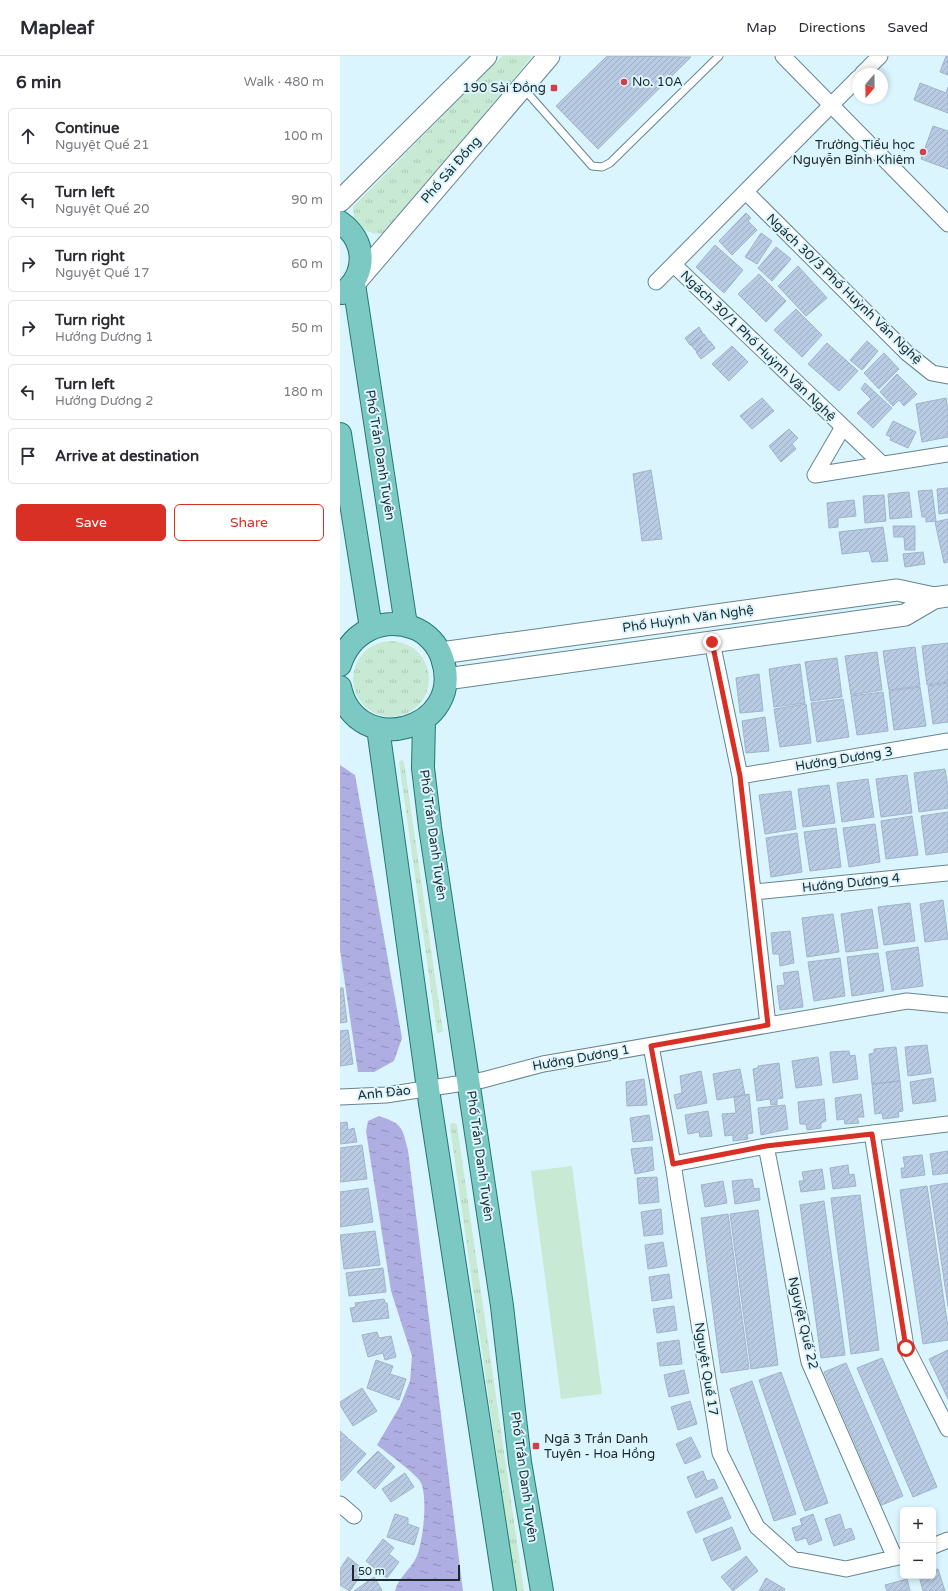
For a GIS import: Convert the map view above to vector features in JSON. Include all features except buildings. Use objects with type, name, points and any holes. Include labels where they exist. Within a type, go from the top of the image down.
[{"type":"main road","points":[[340,222],[354,235],[360,252],[360,265],[347,290]]},
{"type":"main road","name":"Phố Trần Danh Tuyên","points":[[347,290],[406,625]]},
{"type":"main road","points":[[340,434],[371,628]]},
{"type":"main road","points":[[340,665],[343,655],[350,643],[360,634],[371,628],[388,624],[406,625],[426,636],[440,653],[445,666],[446,679],[440,702],[433,712],[424,720],[402,730],[378,728],[366,724],[355,716],[347,705],[340,691]]},
{"type":"main road","name":"Phố Trần Danh Tuyên","points":[[424,720],[423,768],[430,827],[502,1306],[520,1462],[542,1591]]},
{"type":"main road","points":[[378,728],[428,1088],[505,1591]]},
{"type":"street","points":[[340,201],[486,56]]},
{"type":"street","name":"Phố Sài Đồng","points":[[347,290],[549,56]]},
{"type":"street","points":[[783,56],[948,224]]},
{"type":"street","points":[[868,68],[880,56]]},
{"type":"street","points":[[656,282],[852,84]]},
{"type":"street","name":"Ngách 30/3 Phố Huỳnh Văn Nghệ","points":[[746,192],[907,353],[932,373],[948,376]]},
{"type":"street","name":"Ngách 30/1 Phố Huỳnh Văn Nghệ","points":[[674,265],[882,464]]},
{"type":"street","name":"Ngách 30/1 Phố Huỳnh Văn Nghệ","points":[[843,427],[814,475],[948,454]]},
{"type":"street","name":"Phố Huỳnh Văn Nghệ","points":[[440,653],[897,590],[941,597]]},
{"type":"street","name":"Phố Huỳnh Văn Nghệ","points":[[446,679],[905,615],[941,597]]},
{"type":"street","points":[[712,642],[740,776],[768,1025]]},
{"type":"street","name":"Hướng Dương 3","points":[[740,776],[948,741]]},
{"type":"street","name":"Hướng Dương 4","points":[[754,892],[948,873]]},
{"type":"street","name":"Hướng Dương 1","points":[[428,1088],[483,1080],[543,1064],[907,1001],[948,1005]]},
{"type":"street","name":"Nguyệt Quế 17","points":[[651,1046],[673,1164],[720,1453],[757,1527],[792,1558],[846,1569],[899,1557]]},
{"type":"street","name":"Anh Đào","points":[[340,1097],[386,1095],[428,1088]]},
{"type":"street","points":[[673,1164],[766,1146],[948,1124]]},
{"type":"street","points":[[872,1134],[906,1348],[948,1429]]},
{"type":"street","name":"Nguyệt Quế 22","points":[[766,1146],[809,1362],[899,1557]]},
{"type":"street","points":[[340,1504],[354,1516]]},
{"type":"street","points":[[936,1545],[948,1540]]},
{"type":"lane","points":[[522,88],[592,166],[602,167],[610,163],[719,56]]},
{"type":"green space","points":[[502,56],[532,56],[402,217],[386,233],[375,234],[365,230],[354,217],[353,207]]},
{"type":"green space","points":[[391,641],[405,644],[418,652],[426,665],[429,679],[426,693],[418,706],[405,714],[391,717],[377,714],[364,706],[356,693],[353,679],[356,665],[364,652],[377,644]]},
{"type":"green space","points":[[401,760],[404,762],[443,1032],[437,1033],[399,762]]},
{"type":"green space","points":[[451,1123],[455,1123],[457,1125],[524,1591],[516,1591],[450,1127]]},
{"type":"green space","points":[[572,1166],[602,1394],[561,1399],[531,1171]]},
{"type":"water","points":[[340,765],[355,775],[402,1038],[394,1061],[374,1072],[358,1072],[340,950]]},
{"type":"water","points":[[379,1116],[393,1121],[400,1127],[403,1131],[408,1150],[463,1591],[395,1591],[399,1582],[416,1558],[419,1551],[423,1532],[424,1499],[423,1490],[419,1479],[377,1445],[400,1406],[410,1381],[412,1356],[391,1291],[366,1131],[368,1121]]},
{"type":"place","name":"No. 10A","points":[[624,82]]},
{"type":"place","name":"190 Sài Đồng","points":[[554,88]]},
{"type":"place","name":"Trường Tiểu học Nguyễn Bỉnh Khiêm","points":[[923,152]]},
{"type":"place","name":"Ngã 3 Trần Danh Tuyên - Hoa Hồng","points":[[536,1446]]},
{"type":"route","points":[[712,642],[740,776],[768,1025],[651,1046],[673,1164],[766,1146],[872,1134],[906,1348]]}]
